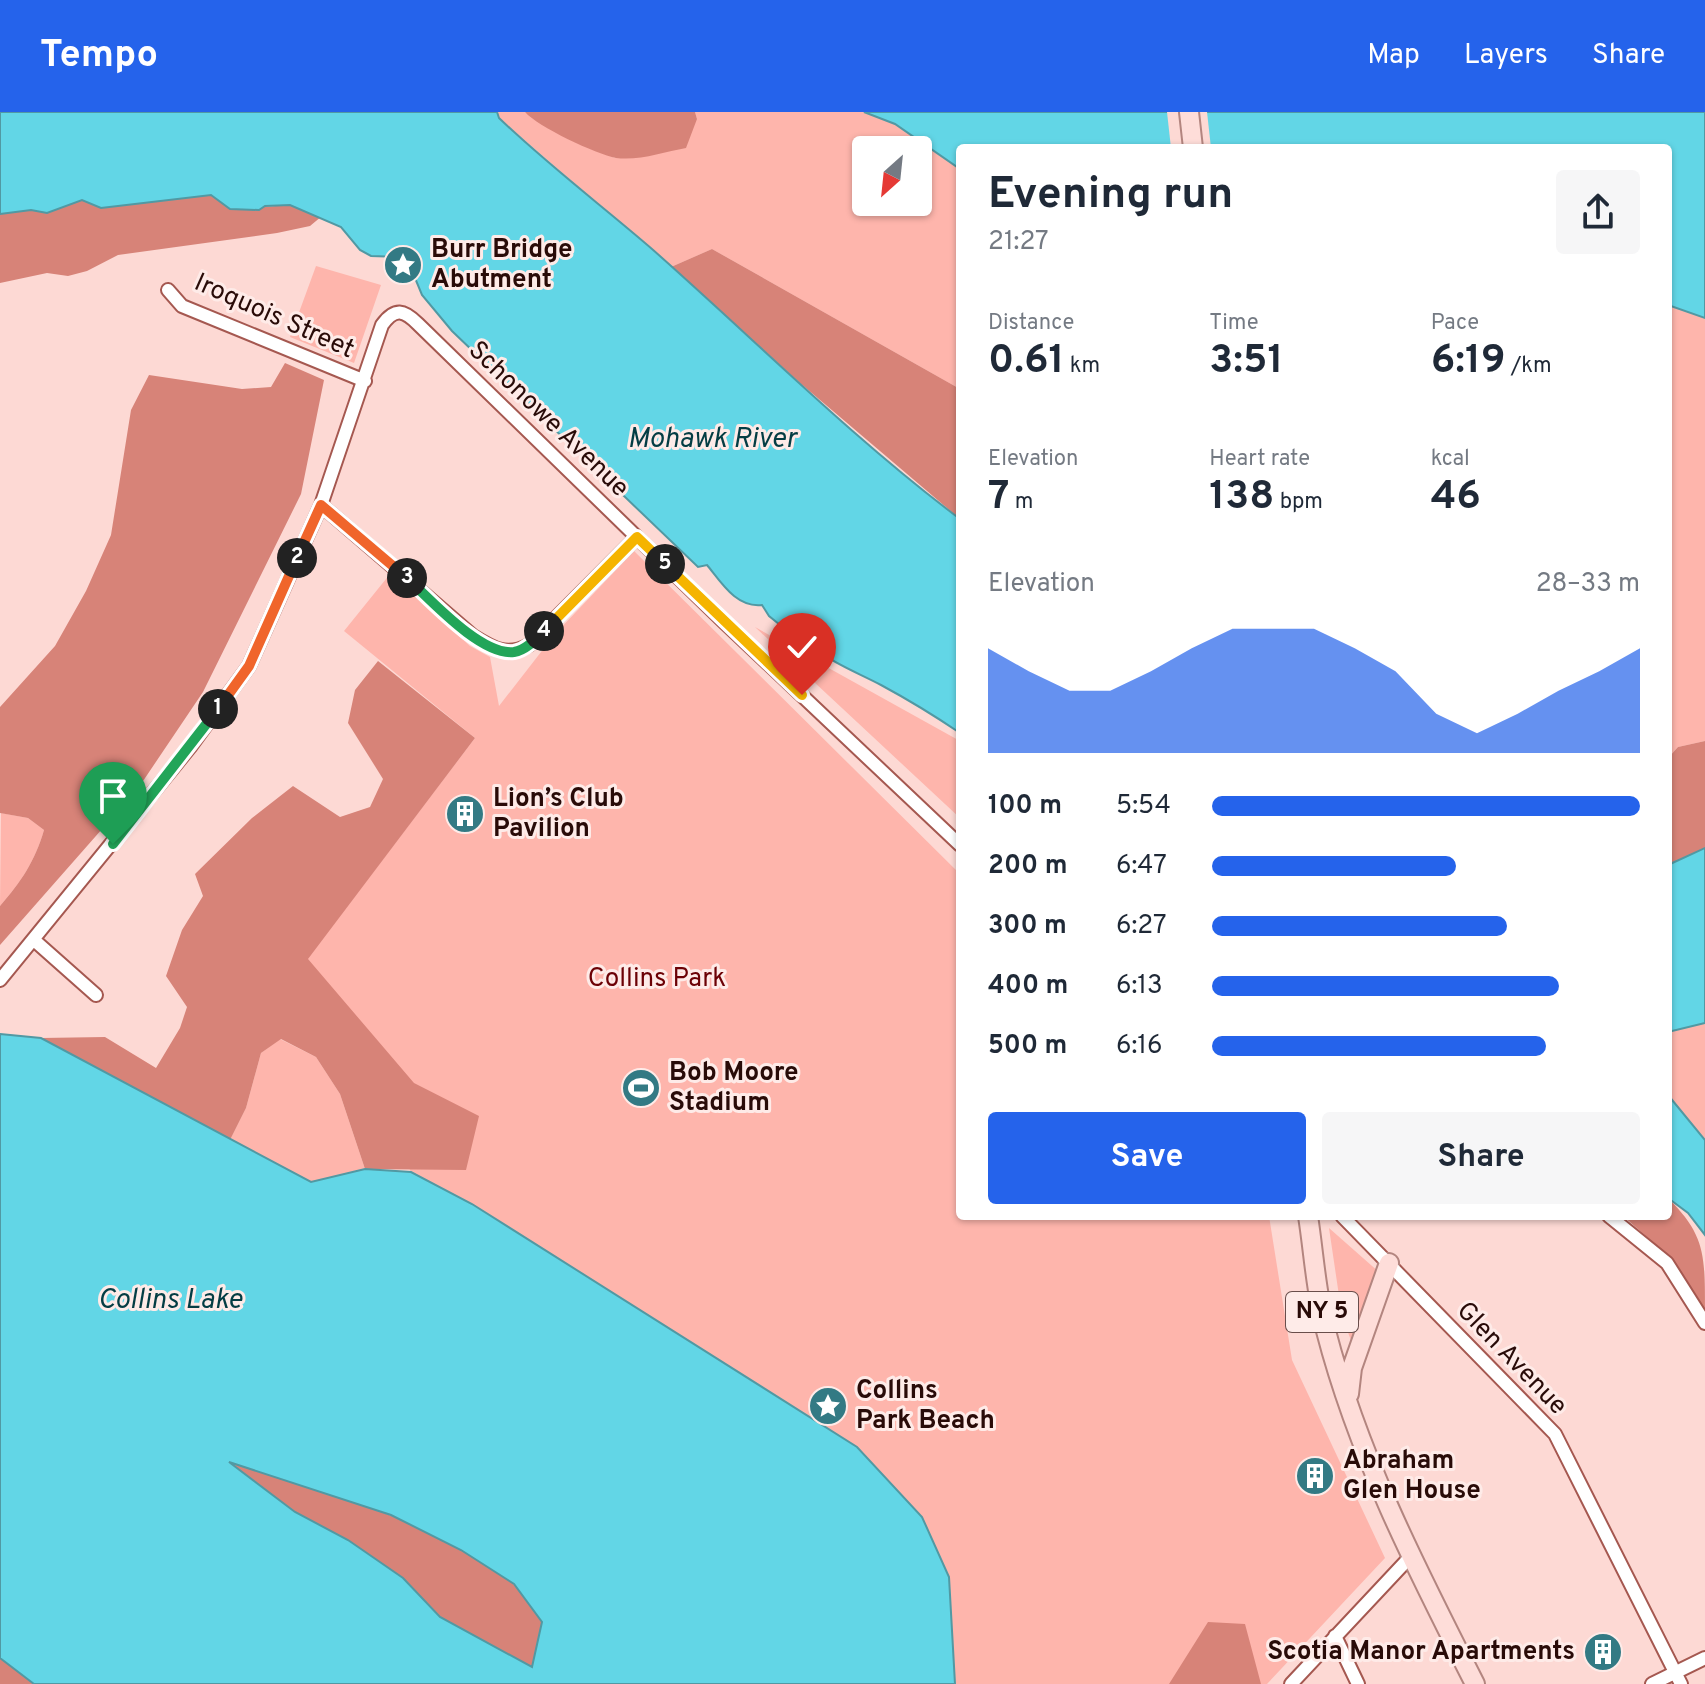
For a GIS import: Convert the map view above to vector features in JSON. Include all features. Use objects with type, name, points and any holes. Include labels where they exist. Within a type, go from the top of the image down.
[{"type":"main road","points":[[1189,112],[1193,144]]},
{"type":"main road","name":"NY 5","points":[[1309,1220],[1325,1328],[1356,1433],[1411,1556],[1475,1684]]},
{"type":"main road","points":[[1348,1405],[1352,1368],[1389,1263]]},
{"type":"street","name":"Iroquois Street","points":[[168,290],[182,306],[365,381]]},
{"type":"street","name":"Schonowe Avenue","points":[[365,381],[382,325],[389,314],[406,312],[956,841]]},
{"type":"street","points":[[0,980],[190,747],[249,666],[321,505],[365,381]]},
{"type":"street","points":[[321,505],[473,636],[496,651],[516,652],[529,645],[637,537]]},
{"type":"street","points":[[34,940],[96,995]]},
{"type":"street","name":"Glen Avenue","points":[[1346,1220],[1555,1434],[1678,1678]]},
{"type":"street","points":[[1614,1220],[1667,1263],[1705,1323]]},
{"type":"street","points":[[1291,1684],[1411,1556]]},
{"type":"street","points":[[1335,1636],[1358,1684]]},
{"type":"street","points":[[1652,1684],[1678,1678],[1705,1658]]},
{"type":"green space","points":[[497,112],[525,112],[568,138],[615,158],[697,119],[695,112],[864,112],[895,124],[912,136],[852,136],[852,216],[932,216],[932,150],[956,166],[956,387],[712,249],[671,267],[499,118]]},
{"type":"green space","points":[[316,266],[381,285],[354,363],[290,337]]},
{"type":"green space","points":[[1672,306],[1705,318],[1705,741],[1678,747],[1672,754]]},
{"type":"green space","name":"Collins Park","points":[[634,551],[956,870],[956,1220],[1270,1220],[1292,1360],[1385,1558],[1267,1684],[955,1684],[949,1577],[922,1517],[857,1447],[472,1204],[411,1172],[307,959],[475,738],[344,631],[390,574],[470,646],[490,657],[499,706],[555,634]]},
{"type":"green space","points":[[755,627],[956,739],[956,814]]},
{"type":"green space","points":[[1,813],[28,818],[44,830],[26,871],[0,906]]},
{"type":"green space","points":[[1705,1023],[1705,1140],[1672,1100],[1672,1031]]},
{"type":"green space","points":[[280,1039],[316,1057],[340,1094],[365,1169],[311,1182],[230,1140],[246,1108],[261,1053]]},
{"type":"green space","points":[[1329,1228],[1380,1273],[1353,1346],[1342,1316]]},
{"type":"shaded area","points":[[525,112],[695,112],[697,119],[686,148],[625,159],[568,139]]},
{"type":"shaded area","points":[[211,195],[231,209],[290,205],[322,216],[310,226],[277,233],[118,255],[87,271],[68,276],[47,273],[0,283],[0,214],[31,210],[47,213],[82,200],[101,208]]},
{"type":"shaded area","points":[[712,249],[956,387],[956,516],[800,383],[671,267]]},
{"type":"shaded area","points":[[285,363],[324,380],[301,494],[203,692],[139,787],[0,945],[0,906],[26,871],[44,830],[28,818],[0,813],[0,707],[55,646],[86,591],[111,535],[131,410],[149,375],[242,389],[271,387]]},
{"type":"shaded area","points":[[378,661],[475,738],[308,959],[414,1083],[479,1116],[466,1170],[365,1169],[340,1094],[316,1057],[281,1039],[261,1053],[246,1108],[230,1140],[41,1038],[105,1037],[156,1068],[180,1028],[187,1007],[166,976],[182,930],[203,896],[195,874],[252,818],[293,786],[340,817],[370,807],[383,779],[348,723],[355,690]]},
{"type":"shaded area","points":[[1705,741],[1705,848],[1672,863],[1672,754],[1678,747]]},
{"type":"shaded area","points":[[1672,1202],[1680,1211],[1700,1247],[1705,1310],[1670,1257],[1628,1220],[1672,1220]]},
{"type":"shaded area","points":[[227,1461],[412,1524],[481,1560],[516,1587],[542,1622],[532,1667],[440,1617],[403,1578],[348,1540],[295,1513]]},
{"type":"shaded area","points":[[1208,1622],[1245,1624],[1261,1684],[1169,1684]]},
{"type":"shaded area","points":[[0,1658],[34,1684],[0,1684]]},
{"type":"water","name":"Mohawk River","points":[[0,112],[497,112],[499,118],[555,169],[652,249],[842,421],[956,516],[956,730],[901,696],[823,654],[796,627],[785,629],[769,616],[762,605],[753,605],[737,598],[707,565],[698,567],[452,331],[422,295],[408,261],[401,257],[371,256],[360,250],[341,227],[290,205],[265,206],[259,210],[230,209],[211,195],[101,208],[82,200],[47,213],[31,210],[0,214]]},
{"type":"water","points":[[864,112],[1705,112],[1705,318],[1672,306],[1672,144],[956,144],[956,166],[932,150],[932,136],[912,136],[895,124]]},
{"type":"water","points":[[1705,848],[1705,1023],[1672,1031],[1672,863]]},
{"type":"water","name":"Collins Lake","points":[[0,1034],[41,1038],[311,1182],[365,1169],[411,1172],[472,1204],[857,1447],[922,1517],[949,1577],[955,1684],[34,1684],[0,1658]],"holes":[[[229,1462],[391,1515],[461,1550],[514,1584],[542,1622],[532,1667],[440,1617],[403,1578],[348,1540],[295,1512]]]},
{"type":"water","points":[[1672,1100],[1705,1140],[1705,1235],[1688,1213],[1672,1201]]},
{"type":"pier","points":[[1167,112],[1207,112],[1211,144],[1171,144]]},
{"type":"place","name":"Burr Bridge Abutment","points":[[403,265]]},
{"type":"place","name":"Lion’s Club Pavilion","points":[[465,814]]},
{"type":"place","name":"Bob Moore Stadium","points":[[641,1088]]},
{"type":"place","name":"Collins Park Beach","points":[[828,1406]]},
{"type":"place","name":"Abraham Glen House","points":[[1315,1476]]},
{"type":"place","name":"Scotia Manor Apartments","points":[[1603,1652]]},
{"type":"route","points":[[113,844],[249,666],[321,505],[473,636],[496,651],[516,652],[529,645],[637,537],[802,695]]}]
